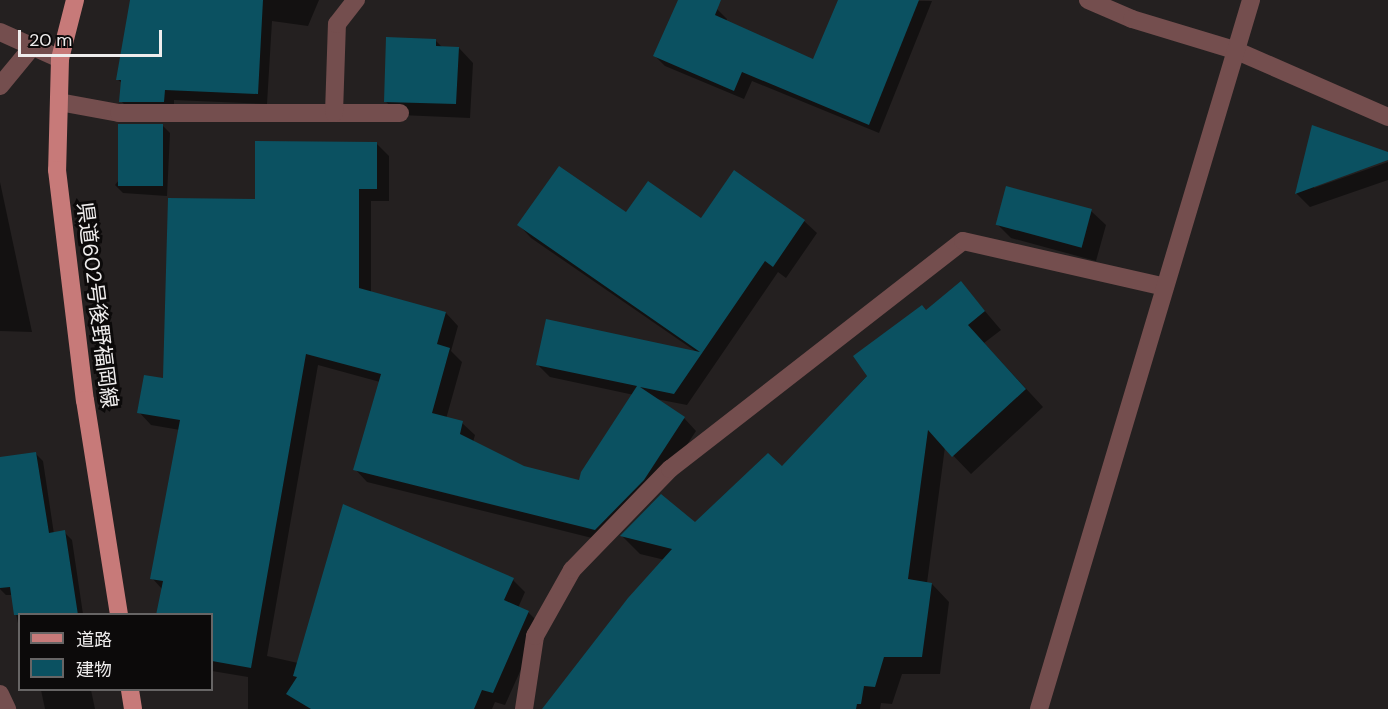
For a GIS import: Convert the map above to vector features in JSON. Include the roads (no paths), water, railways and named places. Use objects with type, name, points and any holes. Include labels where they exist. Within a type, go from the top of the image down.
[{"type":"main road","name":"県道602号後野福岡線","points":[[75,0],[60,59],[57,170],[85,400],[119,613]]},
{"type":"main road","points":[[130,691],[134,709]]},
{"type":"street","points":[[334,113],[337,24],[356,0]]},
{"type":"street","points":[[1088,0],[1132,19],[1237,51],[1388,117]]},
{"type":"street","points":[[1039,709],[1251,0]]},
{"type":"street","points":[[0,32],[60,59]]},
{"type":"street","points":[[0,86],[33,46]]},
{"type":"street","points":[[59,102],[119,113],[400,113]]},
{"type":"street","points":[[524,709],[535,636],[572,570],[670,469],[963,241],[1165,287]]},
{"type":"street","points":[[0,694],[7,709]]}]
